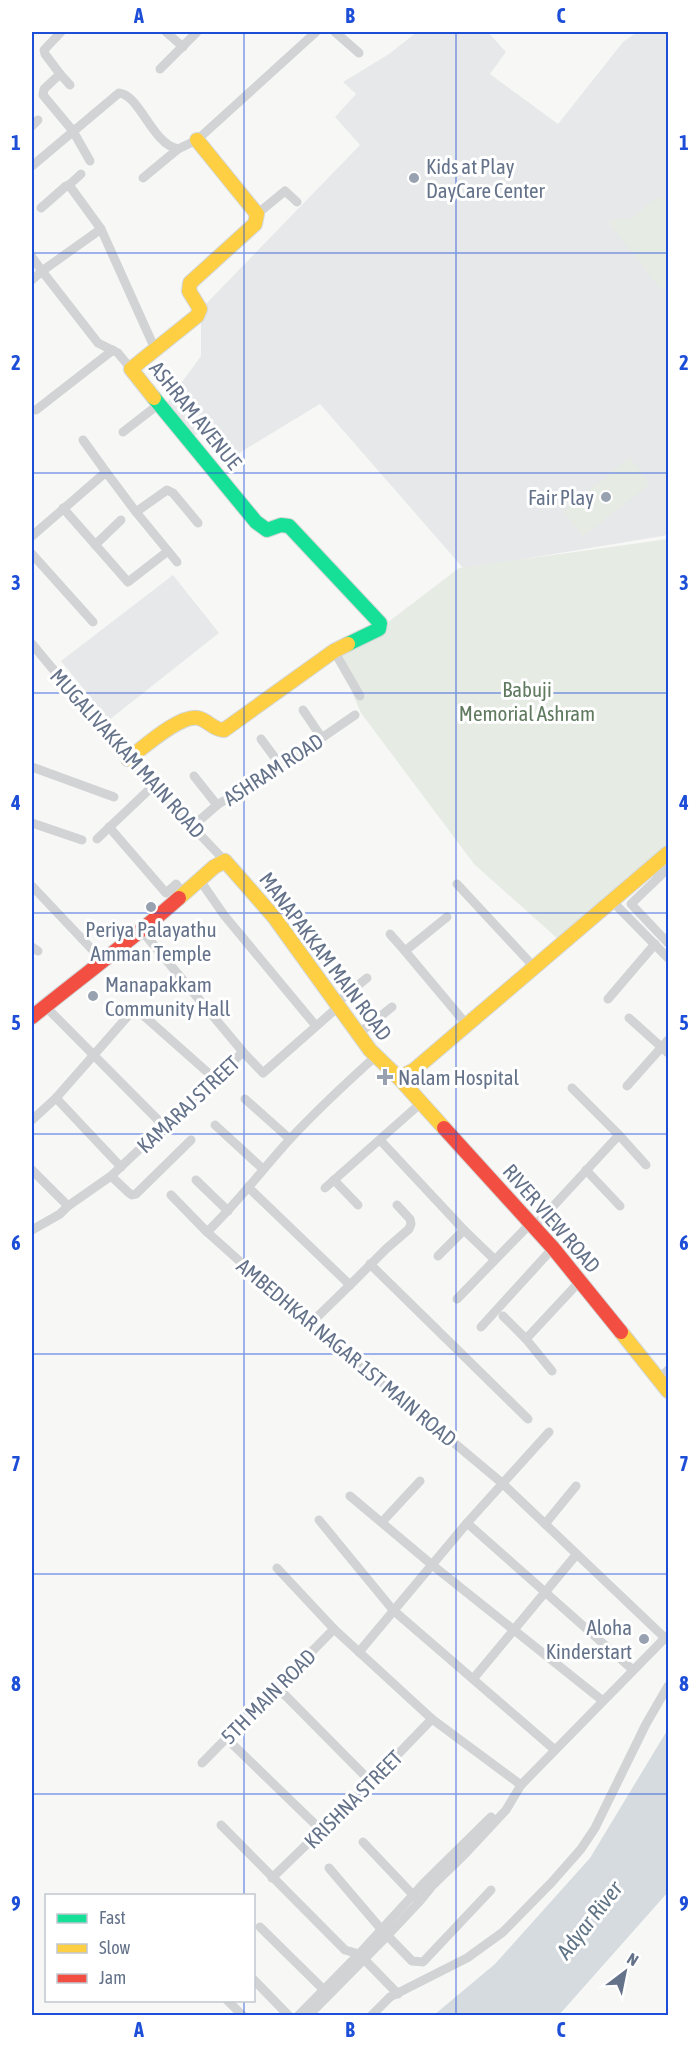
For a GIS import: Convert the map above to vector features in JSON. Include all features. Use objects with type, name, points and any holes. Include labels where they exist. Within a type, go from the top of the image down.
[{"type":"street","points":[[61,32],[44,50],[70,85]]},
{"type":"street","points":[[166,32],[183,47]]},
{"type":"street","points":[[160,69],[197,32]]},
{"type":"street","points":[[143,178],[178,149],[196,140],[316,32]]},
{"type":"street","points":[[335,32],[359,53]]},
{"type":"street","points":[[60,74],[44,89],[43,94],[73,131],[90,161]]},
{"type":"street","points":[[32,166],[115,96],[124,94],[129,96],[166,144],[178,149]]},
{"type":"street","points":[[196,140],[257,214]]},
{"type":"street","points":[[41,208],[81,174]]},
{"type":"street","points":[[69,185],[101,229],[155,349]]},
{"type":"street","name":"ASHRAM AVENUE","points":[[297,202],[285,191],[257,214],[255,224],[190,283],[189,291],[200,309],[197,316],[131,369],[256,522],[267,530],[281,525],[289,526],[380,623],[379,629],[334,651]]},
{"type":"street","points":[[32,280],[101,229]]},
{"type":"street","points":[[32,257],[98,343],[122,357],[131,369]]},
{"type":"street","points":[[36,410],[112,350]]},
{"type":"street","points":[[123,432],[159,404]]},
{"type":"street","points":[[83,440],[136,513],[177,562]]},
{"type":"street","points":[[32,536],[106,472]]},
{"type":"street","points":[[136,513],[168,490],[198,523]]},
{"type":"street","points":[[63,508],[128,582],[168,551]]},
{"type":"street","points":[[94,545],[121,520]]},
{"type":"street","points":[[32,554],[93,622]]},
{"type":"street","name":"MUGALIVAKKAM MAIN ROAD","points":[[32,644],[128,759],[225,861]]},
{"type":"street","points":[[128,759],[182,720],[192,717],[204,719],[219,730],[224,730],[334,651],[360,696]]},
{"type":"street","points":[[303,710],[322,738]]},
{"type":"street","name":"ASHRAM ROAD","points":[[193,826],[217,805],[281,766],[356,715]]},
{"type":"street","points":[[261,739],[281,766]]},
{"type":"street","points":[[32,767],[114,797]]},
{"type":"street","points":[[194,776],[217,805]]},
{"type":"street","points":[[97,839],[154,785]]},
{"type":"street","points":[[32,823],[82,840]]},
{"type":"street","points":[[110,827],[166,893],[176,884],[183,894]]},
{"type":"street","points":[[669,853],[631,904],[669,943]]},
{"type":"street","points":[[32,1017],[142,931],[199,879],[225,861]]},
{"type":"street","name":"MANAPAKKAM MAIN ROAD","points":[[225,861],[288,936],[358,1034],[376,1056],[399,1078]]},
{"type":"street","points":[[399,1078],[414,1070],[612,901],[656,872],[669,868]]},
{"type":"street","points":[[199,879],[224,915],[316,1026]]},
{"type":"street","points":[[456,884],[534,967]]},
{"type":"street","points":[[32,886],[102,960]]},
{"type":"street","points":[[612,901],[669,958]]},
{"type":"street","points":[[405,951],[447,917]]},
{"type":"street","points":[[142,931],[243,1052]]},
{"type":"street","points":[[390,934],[467,1025]]},
{"type":"street","points":[[608,999],[655,944]]},
{"type":"street","name":"KAMARAJ STREET","points":[[32,1230],[60,1214],[111,1176],[243,1052],[263,1073],[367,978]]},
{"type":"street","points":[[46,1007],[164,1126]]},
{"type":"street","points":[[358,1034],[392,1007]]},
{"type":"street","points":[[32,1120],[56,1098],[135,1008],[214,1078]]},
{"type":"street","points":[[627,1086],[666,1047],[628,1018]]},
{"type":"street","points":[[207,1232],[290,1139],[376,1056]]},
{"type":"street","name":"RIVER VIEW ROAD","points":[[399,1078],[553,1248],[663,1375],[669,1391]]},
{"type":"street","points":[[572,1088],[646,1165]]},
{"type":"street","points":[[56,1098],[121,1167]]},
{"type":"street","points":[[245,1099],[290,1139]]},
{"type":"street","points":[[325,1188],[421,1103]]},
{"type":"street","points":[[215,1125],[263,1169]]},
{"type":"street","points":[[457,1299],[619,1135]]},
{"type":"street","points":[[111,1176],[129,1193],[136,1194],[191,1140]]},
{"type":"street","points":[[380,1140],[494,1259]]},
{"type":"street","points":[[32,1170],[68,1206]]},
{"type":"street","points":[[586,1170],[620,1206]]},
{"type":"street","points":[[196,1180],[228,1211]]},
{"type":"street","points":[[334,1180],[358,1205]]},
{"type":"street","points":[[248,1187],[350,1285]]},
{"type":"street","name":"AMBEDHKAR NAGAR 1ST MAIN ROAD","points":[[171,1196],[207,1232],[311,1323],[502,1483],[576,1555],[667,1637]]},
{"type":"street","points":[[311,1323],[370,1264],[410,1229],[410,1219],[397,1205]]},
{"type":"street","points":[[438,1256],[464,1230]]},
{"type":"street","points":[[481,1328],[553,1248]]},
{"type":"street","points":[[370,1264],[528,1419]]},
{"type":"street","points":[[526,1339],[580,1281]]},
{"type":"street","points":[[503,1316],[526,1339],[552,1371]]},
{"type":"street","points":[[359,1652],[467,1523],[549,1432]]},
{"type":"street","points":[[382,1522],[420,1480]]},
{"type":"street","points":[[545,1524],[576,1486]]},
{"type":"street","points":[[350,1496],[603,1701]]},
{"type":"street","points":[[319,1520],[393,1610],[555,1750]]},
{"type":"street","points":[[467,1523],[633,1670]]},
{"type":"street","points":[[472,1679],[576,1555]]},
{"type":"street","points":[[277,1568],[334,1629],[432,1719],[521,1785]]},
{"type":"street","name":"5TH MAIN ROAD","points":[[202,1763],[334,1629]]},
{"type":"street","points":[[298,2016],[362,1956],[416,1898],[433,1885],[463,1851],[506,1810],[521,1785],[667,1637]]},
{"type":"street","points":[[371,2016],[390,1997],[467,1958],[503,1932],[581,1849],[595,1827],[646,1724],[669,1686]]},
{"type":"street","points":[[277,1687],[371,1782]]},
{"type":"street","name":"KRISHNA STREET","points":[[272,1878],[432,1719]]},
{"type":"street","points":[[226,1738],[321,1830]]},
{"type":"street","points":[[221,1825],[345,1950],[362,1956],[398,1994]]},
{"type":"street","points":[[363,1842],[416,1898]]},
{"type":"street","points":[[328,1868],[412,1961],[423,1962],[491,1890]]},
{"type":"street","points":[[260,1927],[326,1992]]},
{"type":"street","points":[[255,1981],[289,2016]]},
{"type":"street","points":[[308,2016],[326,1992]]},
{"type":"street","points":[[228,2002],[243,2016]]},
{"type":"shaded area","points":[[417,32],[488,32],[506,52],[490,74],[558,124],[623,42],[637,32],[668,32],[668,535],[464,569],[320,404],[236,455],[209,425],[194,436],[166,404],[201,356],[201,309],[360,145],[335,117],[356,94],[343,82],[389,54]]},
{"type":"shaded area","points":[[173,575],[219,633],[109,720],[61,661]]},
{"type":"green space","points":[[660,196],[668,203],[668,285],[663,290],[610,224],[610,220],[613,219],[630,219]]},
{"type":"green space","name":"Fair Play","points":[[630,458],[650,484],[583,536],[563,511]]},
{"type":"green space","name":"Babuji Memorial Ashram","points":[[668,539],[668,845],[558,939],[474,864],[361,713],[334,651],[379,629],[459,568]]},
{"type":"water","name":"Adyar River","points":[[668,1729],[668,1892],[559,2015],[434,2015],[495,1964],[590,1858]]},
{"type":"traffic: fast","points":[[154,398],[256,522],[267,530],[281,525],[289,526],[380,623],[379,629],[348,644]]},
{"type":"traffic: slow","points":[[154,398],[131,369],[197,316],[200,309],[189,291],[190,283],[255,224],[257,214],[197,140]]},
{"type":"traffic: slow","points":[[128,759],[172,726],[190,718],[202,719],[224,730],[334,651],[348,644]]},
{"type":"traffic: slow","points":[[399,1078],[414,1070],[668,853]]},
{"type":"traffic: slow","points":[[179,898],[214,867],[225,861],[274,917],[370,1050],[444,1128]]},
{"type":"traffic: slow","points":[[621,1332],[668,1391]]},
{"type":"traffic: jam","points":[[32,1017],[179,898]]},
{"type":"traffic: jam","points":[[444,1128],[553,1248],[621,1332]]},
{"type":"place","name":"Kids at Play DayCare Center","points":[[414,178]]},
{"type":"place","name":"Fair Play","points":[[606,497]]},
{"type":"place","name":"Periya Palayathu Amman Temple","points":[[151,907]]},
{"type":"place","name":"Manapakkam Community Hall","points":[[93,996]]},
{"type":"place","name":"Nalam Hospital","points":[[385,1077]]},
{"type":"place","name":"Aloha Kinderstart","points":[[644,1639]]}]
